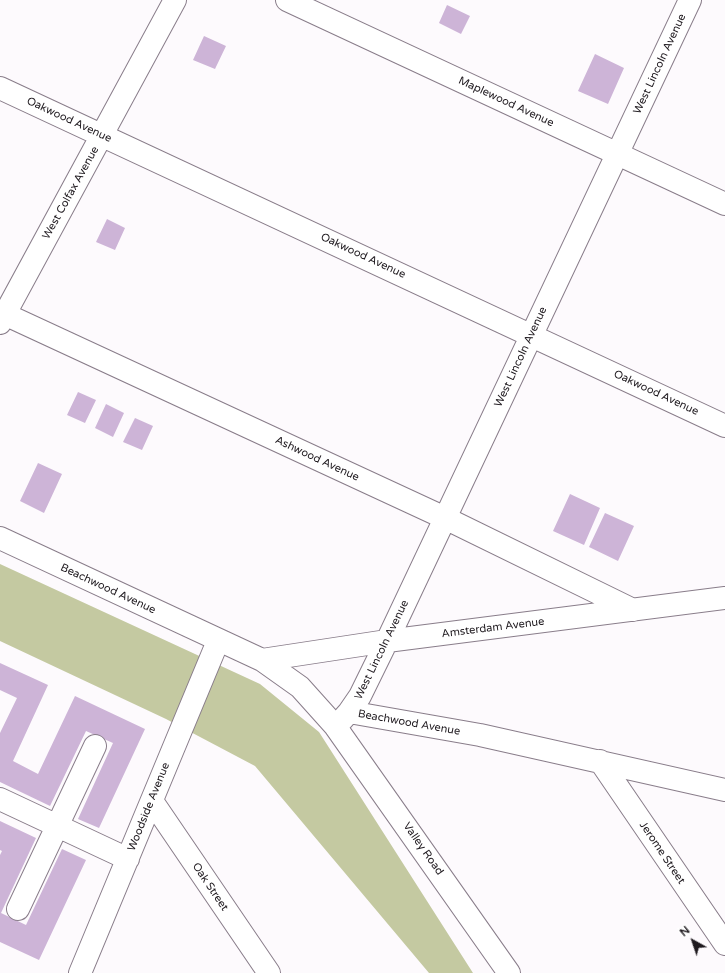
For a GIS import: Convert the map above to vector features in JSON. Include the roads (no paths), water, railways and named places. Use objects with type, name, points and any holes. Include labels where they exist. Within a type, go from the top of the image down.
[{"type":"street","name":"West Colfax Avenue","points":[[1,316],[175,0]]},
{"type":"street","name":"Maplewood Avenue","points":[[287,0],[725,204]]},
{"type":"street","name":"West Lincoln Avenue","points":[[342,719],[360,696],[387,641],[690,0]]},
{"type":"street","name":"Oakwood Avenue","points":[[0,88],[725,426]]},
{"type":"street","name":"Ashwood Avenue","points":[[1,316],[445,518],[632,610]]},
{"type":"street","name":"Beachwood Avenue","points":[[0,538],[218,641],[262,660],[342,719],[480,735],[725,790]]},
{"type":"street","name":"Amsterdam Avenue","points":[[262,660],[387,641],[725,598]]},
{"type":"street","name":"Woodside Avenue","points":[[80,973],[218,641]]},
{"type":"street","name":"Valley Road","points":[[342,719],[509,973]]},
{"type":"street","points":[[18,909],[95,746]]},
{"type":"street","name":"Jerome Street","points":[[600,761],[725,944]]},
{"type":"street","points":[[0,799],[128,859]]},
{"type":"street","name":"Oak Street","points":[[152,801],[269,973]]}]
